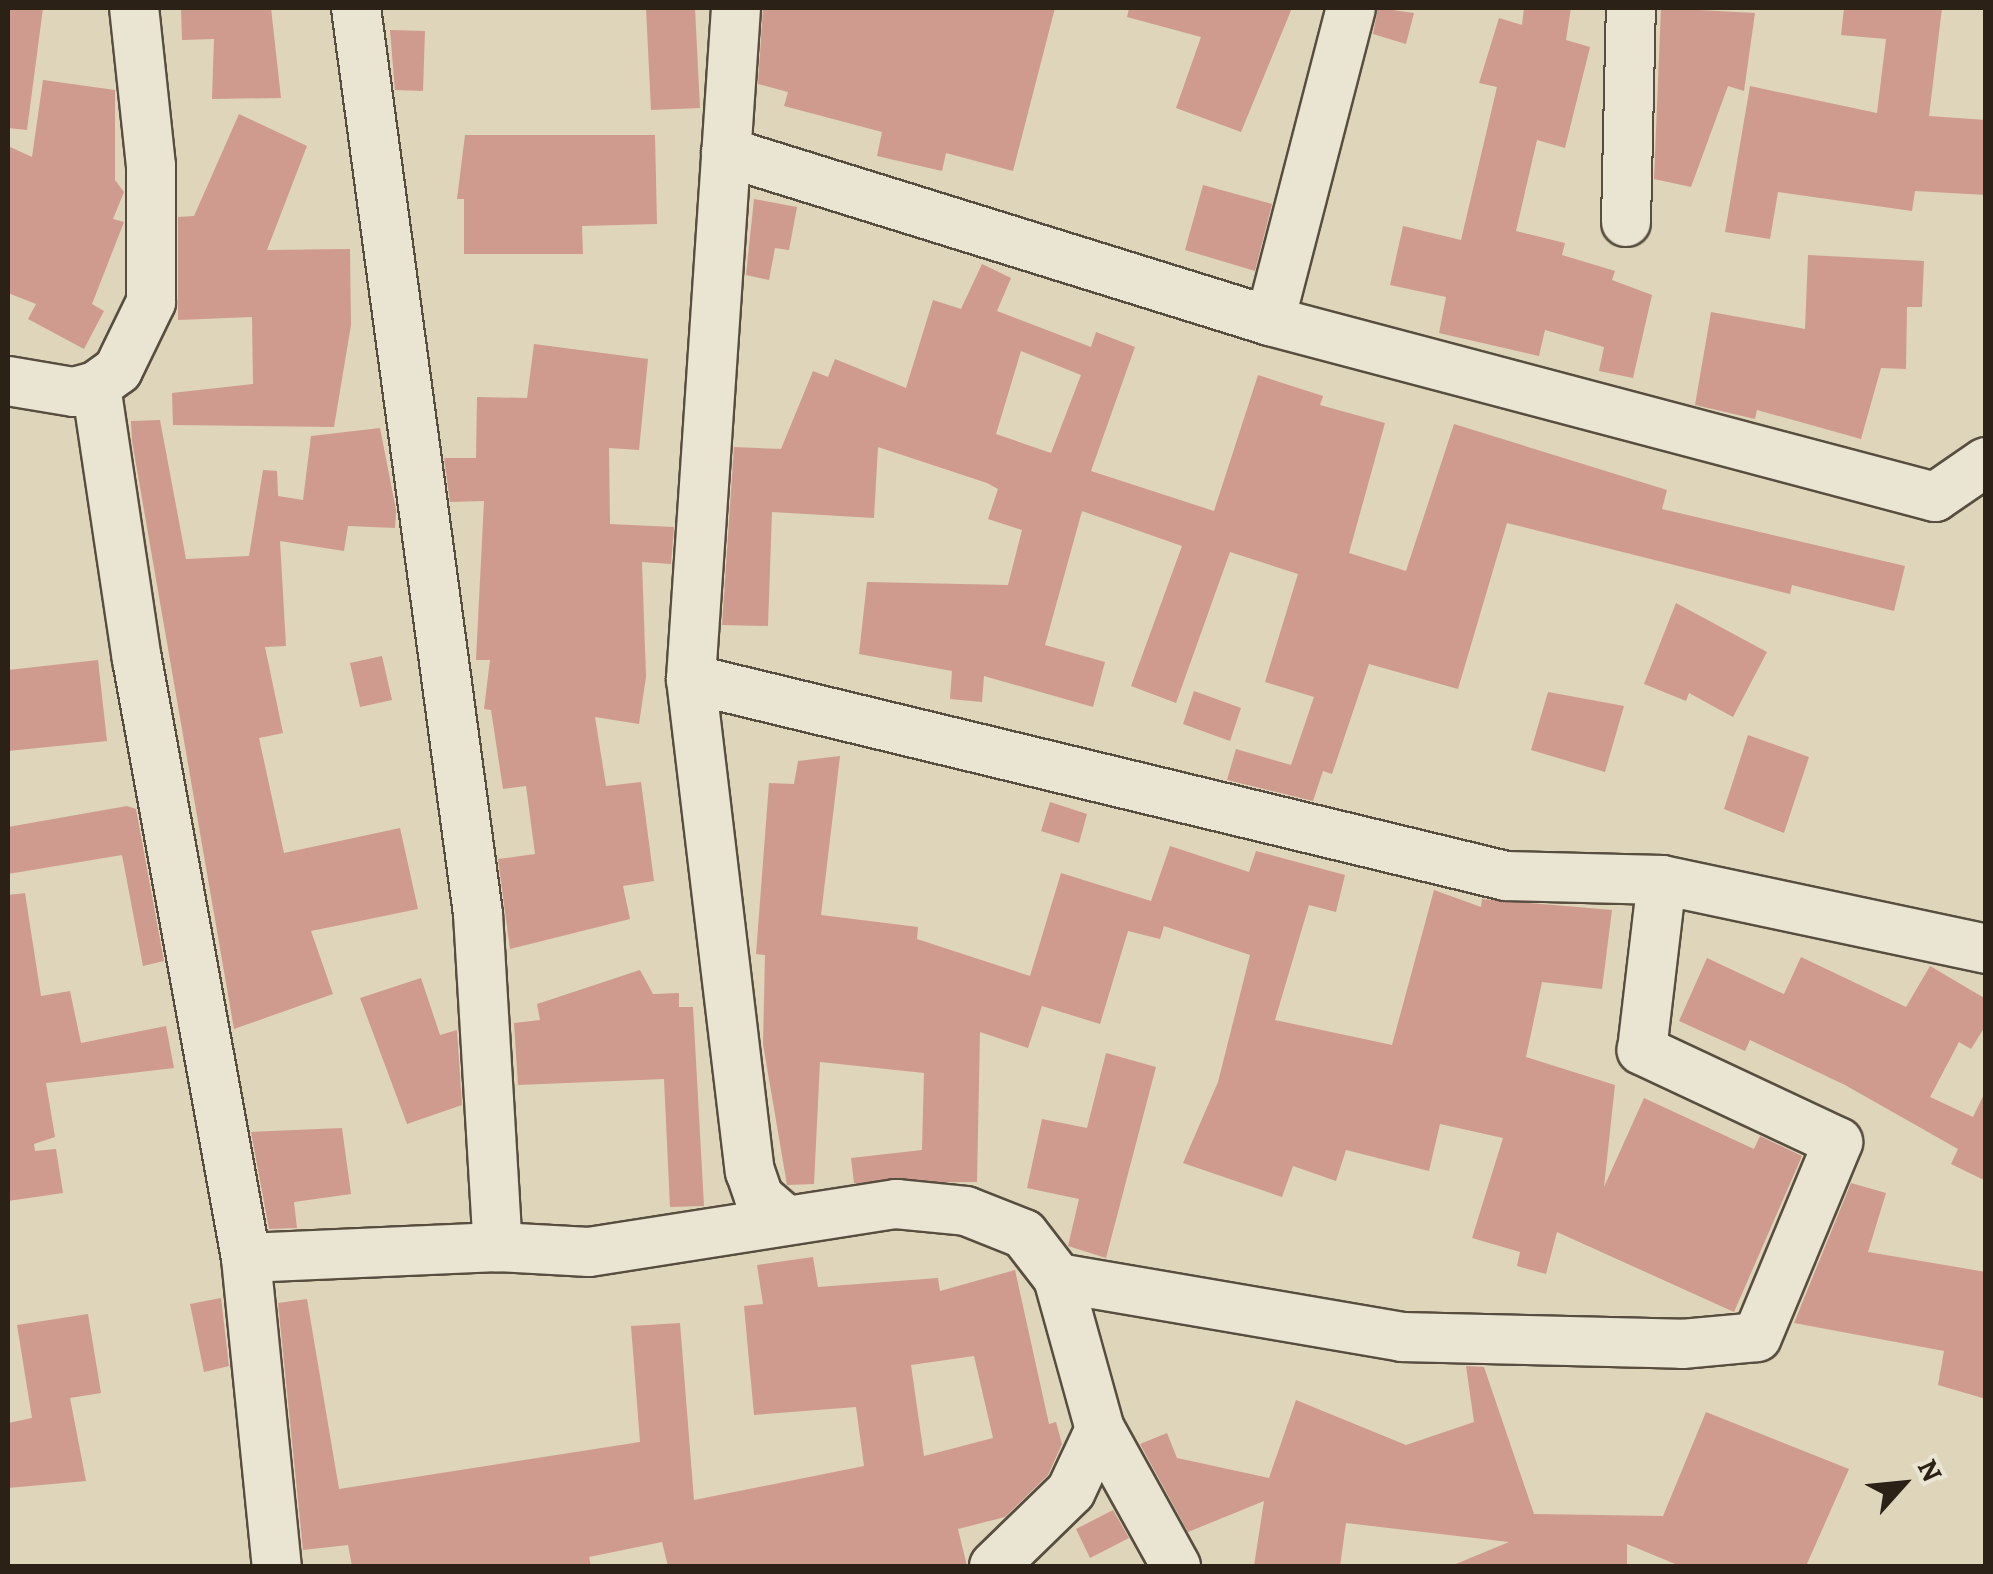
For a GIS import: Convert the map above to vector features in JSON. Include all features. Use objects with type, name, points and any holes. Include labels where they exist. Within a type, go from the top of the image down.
[{"type":"street","points":[[8,381],[74,392],[96,386],[128,353],[155,283],[134,8]]},
{"type":"street","points":[[356,8],[478,914],[498,1247]]},
{"type":"street","points":[[736,8],[691,678],[750,1171],[759,1197],[782,1217]]},
{"type":"street","points":[[1270,321],[1351,8]]},
{"type":"street","points":[[1626,222],[1631,8]]},
{"type":"street","points":[[726,152],[1270,321],[1934,497],[1986,462]]},
{"type":"street","points":[[96,386],[137,659],[246,1258],[277,1566]]},
{"type":"street","points":[[691,678],[1506,876],[1662,880],[1986,949]]},
{"type":"street","points":[[1058,1278],[1402,1338],[1682,1344],[1757,1337],[1838,1142],[1642,1050],[1662,880]]},
{"type":"street","points":[[246,1258],[498,1247],[590,1252],[782,1217],[896,1204],[966,1211],[1024,1234],[1058,1278],[1100,1428],[1176,1566]]},
{"type":"street","points":[[994,1566],[1071,1492],[1100,1428]]},
{"type":"building","points":[[8,8],[43,8],[27,130],[8,128]]},
{"type":"building","points":[[181,8],[271,8],[281,98],[212,99],[214,39],[182,40]]},
{"type":"building","points":[[646,8],[695,8],[700,108],[651,110]]},
{"type":"building","points":[[763,8],[1055,8],[1013,171],[946,153],[942,171],[877,156],[882,132],[784,106],[788,92],[758,84]]},
{"type":"building","points":[[1129,8],[1292,8],[1241,132],[1176,108],[1201,37],[1127,17]]},
{"type":"building","points":[[1378,8],[1414,13],[1406,44],[1373,34]]},
{"type":"building","points":[[1524,8],[1571,8],[1566,40],[1590,47],[1565,148],[1537,140],[1516,231],[1565,243],[1562,255],[1615,271],[1612,280],[1652,295],[1633,378],[1599,371],[1604,347],[1545,330],[1539,356],[1439,333],[1446,297],[1390,285],[1403,226],[1461,240],[1497,87],[1479,83],[1499,18],[1522,25]]},
{"type":"building","points":[[1661,8],[1755,13],[1744,91],[1728,86],[1691,187],[1654,179]]},
{"type":"building","points":[[1844,8],[1942,8],[1929,116],[1986,120],[1986,195],[1915,191],[1912,211],[1778,192],[1770,239],[1725,232],[1750,86],[1877,113],[1886,39],[1841,35]]},
{"type":"building","points":[[390,30],[425,31],[423,91],[395,90]]},
{"type":"building","points":[[43,80],[115,90],[115,180],[124,192],[113,219],[124,222],[92,304],[104,311],[84,349],[28,319],[36,304],[8,293],[8,146],[32,157]]},
{"type":"building","points":[[239,114],[307,146],[267,250],[350,249],[351,325],[334,427],[173,425],[172,393],[253,384],[252,317],[178,320],[178,217],[194,216]]},
{"type":"building","points":[[465,135],[655,135],[657,224],[582,226],[583,254],[464,254],[464,199],[457,199]]},
{"type":"building","points":[[1203,185],[1272,204],[1255,271],[1185,250]]},
{"type":"building","points":[[754,199],[797,207],[789,250],[775,248],[769,280],[746,275]]},
{"type":"building","points":[[1808,255],[1924,261],[1922,307],[1907,307],[1906,369],[1881,368],[1861,439],[1757,410],[1755,419],[1695,405],[1711,312],[1805,329]]},
{"type":"building","points":[[982,264],[1011,278],[997,311],[1091,347],[1096,332],[1135,347],[1091,471],[1214,511],[1258,375],[1323,396],[1320,405],[1385,423],[1349,553],[1406,571],[1454,424],[1667,490],[1662,509],[1905,566],[1894,611],[1792,585],[1790,594],[1507,523],[1458,689],[1369,664],[1332,774],[1323,771],[1313,801],[1227,780],[1236,749],[1291,765],[1314,697],[1265,682],[1298,574],[1230,552],[1176,703],[1131,686],[1182,546],[1082,511],[1045,645],[1105,662],[1093,707],[984,676],[982,702],[950,699],[952,671],[859,654],[867,582],[1008,585],[1022,530],[988,519],[998,489],[878,447],[874,518],[772,512],[768,626],[722,625],[734,447],[781,449],[813,371],[828,377],[835,359],[906,388],[933,300],[961,309]],"holes":[[[1021,351],[1081,375],[1051,453],[996,434]]]},
{"type":"building","points":[[534,344],[648,359],[639,450],[609,448],[610,524],[674,527],[671,564],[642,562],[646,677],[639,724],[595,717],[606,786],[641,782],[654,881],[623,886],[630,919],[510,949],[498,859],[535,854],[526,786],[503,789],[491,710],[484,709],[490,660],[476,660],[484,501],[450,502],[444,458],[476,458],[477,397],[527,398]]},
{"type":"building","points":[[160,420],[186,559],[249,556],[263,470],[277,471],[278,496],[303,500],[311,436],[380,428],[396,510],[395,528],[348,526],[344,551],[280,541],[286,646],[265,647],[283,733],[259,738],[284,853],[400,828],[418,909],[311,931],[333,994],[234,1029],[132,441],[131,421]]},
{"type":"building","points":[[1676,603],[1767,652],[1733,717],[1689,693],[1686,701],[1644,684]]},
{"type":"building","points":[[382,656],[392,700],[360,707],[350,663]]},
{"type":"building","points":[[98,660],[107,741],[8,751],[8,670]]},
{"type":"building","points":[[1194,691],[1241,708],[1230,741],[1183,724]]},
{"type":"building","points":[[1548,692],[1624,706],[1605,772],[1531,750]]},
{"type":"building","points":[[1748,735],[1809,757],[1784,833],[1724,809]]},
{"type":"building","points":[[840,756],[821,915],[918,927],[917,939],[1030,976],[1061,873],[1151,901],[1170,846],[1249,872],[1256,851],[1345,875],[1336,912],[1309,905],[1275,1020],[1392,1045],[1434,890],[1481,907],[1482,899],[1612,910],[1602,989],[1542,982],[1526,1057],[1615,1085],[1604,1187],[1644,1098],[1754,1149],[1760,1136],[1802,1156],[1734,1312],[1557,1232],[1546,1274],[1517,1266],[1520,1252],[1472,1238],[1503,1138],[1440,1124],[1429,1171],[1346,1150],[1336,1181],[1293,1166],[1282,1197],[1183,1163],[1218,1082],[1250,955],[1164,926],[1160,939],[1128,931],[1100,1024],[1042,1006],[1028,1048],[980,1032],[977,1182],[854,1183],[851,1158],[922,1150],[924,1073],[820,1062],[814,1184],[787,1185],[763,1044],[765,955],[756,954],[769,783],[794,784],[798,761]]},
{"type":"building","points":[[1050,802],[1087,814],[1079,843],[1041,831]]},
{"type":"building","points":[[127,806],[136,809],[164,961],[143,966],[122,855],[8,874],[8,827]]},
{"type":"building","points":[[25,893],[41,996],[70,991],[81,1043],[166,1026],[174,1068],[46,1083],[55,1137],[34,1144],[35,1151],[56,1149],[63,1193],[8,1201],[8,895]]},
{"type":"building","points":[[1801,957],[1906,1007],[1930,966],[1986,999],[1986,1025],[1971,1049],[1959,1042],[1930,1097],[1973,1117],[1986,1090],[1986,1181],[1951,1164],[1958,1149],[1845,1085],[1750,1040],[1745,1051],[1679,1021],[1707,958],[1784,994]]},
{"type":"building","points":[[640,970],[653,994],[679,993],[679,1007],[693,1007],[704,1206],[670,1207],[664,1079],[518,1085],[514,1023],[540,1020],[537,1004]]},
{"type":"building","points":[[421,978],[440,1035],[457,1030],[462,1105],[407,1124],[360,998]]},
{"type":"building","points":[[1106,1053],[1156,1067],[1106,1258],[1068,1246],[1079,1199],[1027,1188],[1042,1119],[1087,1128]]},
{"type":"building","points":[[342,1128],[351,1194],[294,1202],[297,1228],[269,1229],[251,1132]]},
{"type":"building","points":[[1851,1183],[1886,1193],[1868,1252],[1986,1272],[1986,1399],[1938,1385],[1944,1351],[1794,1323]]},
{"type":"building","points":[[813,1257],[818,1287],[938,1278],[940,1291],[1015,1270],[1049,1424],[1056,1422],[1062,1444],[1048,1475],[1005,1517],[958,1529],[967,1566],[668,1566],[662,1542],[589,1557],[591,1566],[352,1566],[348,1545],[303,1550],[278,1303],[307,1299],[339,1489],[640,1442],[631,1326],[680,1323],[694,1500],[864,1466],[856,1407],[754,1415],[744,1306],[763,1304],[757,1265]],"holes":[[[974,1356],[993,1438],[924,1456],[911,1365]]]},
{"type":"building","points":[[221,1298],[229,1366],[204,1372],[190,1304]]},
{"type":"building","points":[[88,1314],[101,1393],[70,1398],[86,1481],[8,1488],[8,1423],[32,1418],[17,1325]]},
{"type":"building","points":[[1466,1366],[1484,1367],[1534,1514],[1663,1516],[1706,1412],[1849,1469],[1806,1566],[1680,1566],[1627,1544],[1627,1566],[1451,1566],[1509,1542],[1346,1523],[1340,1566],[1254,1566],[1264,1501],[1188,1532],[1140,1444],[1167,1433],[1177,1458],[1269,1478],[1296,1400],[1406,1445],[1474,1422]]},
{"type":"building","points":[[1113,1510],[1129,1538],[1090,1558],[1076,1529]]}]
